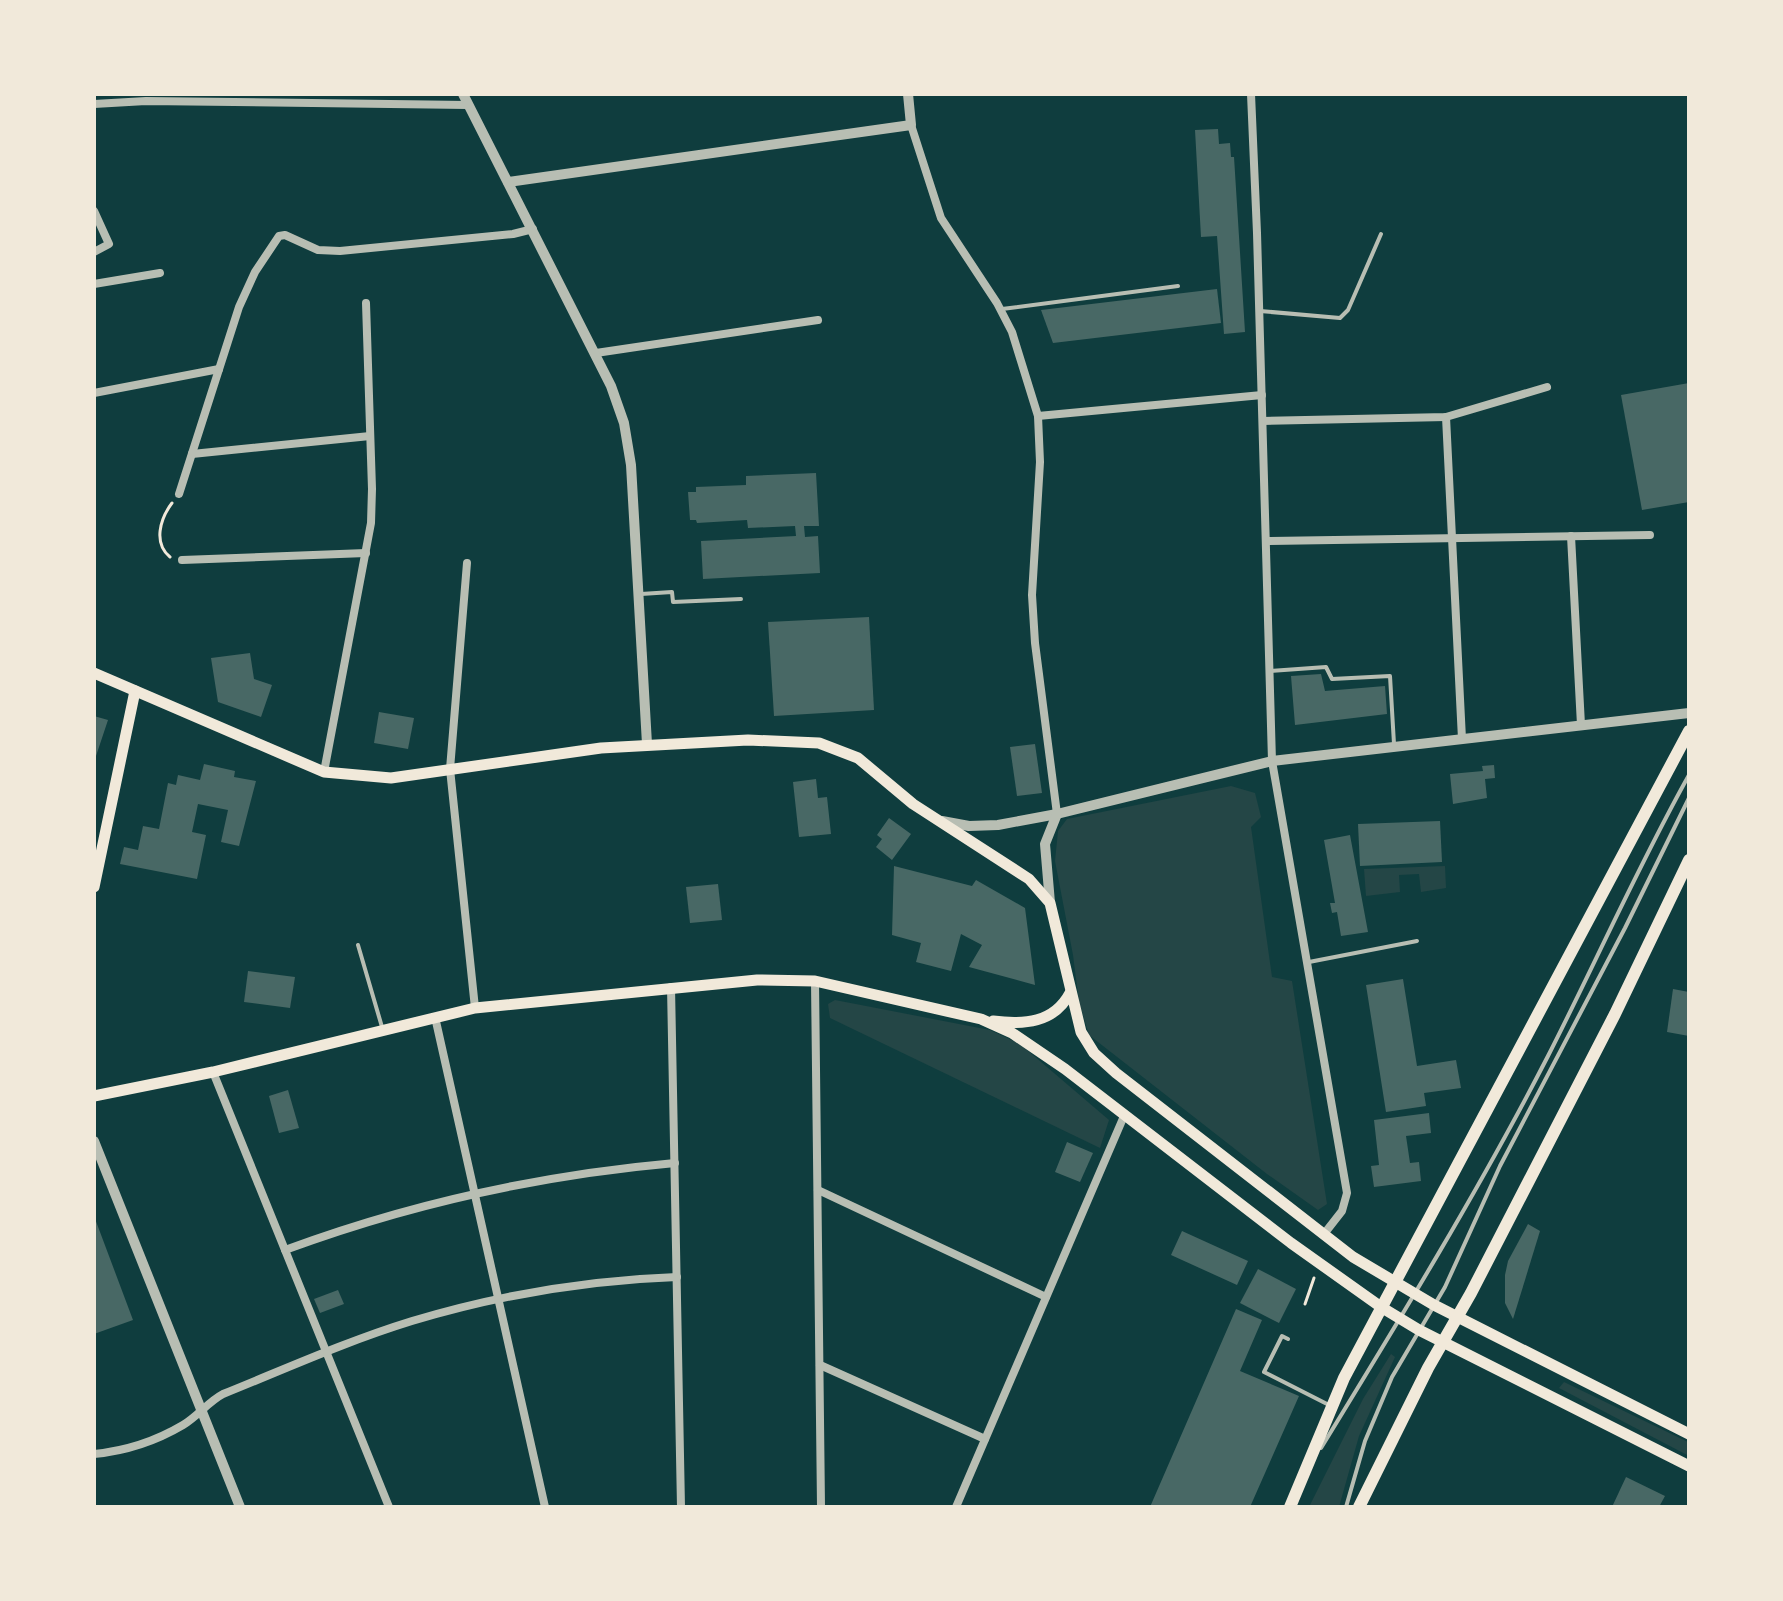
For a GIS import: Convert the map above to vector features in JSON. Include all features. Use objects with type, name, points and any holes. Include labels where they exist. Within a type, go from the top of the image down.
[{"type":"main road","points":[[94,673],[324,772],[391,778],[555,753],[647,744],[806,741],[831,746],[858,758],[901,795],[1029,879],[1050,903],[1081,1032],[1102,1060],[1353,1257],[1434,1305],[1689,1434]]},
{"type":"main road","points":[[94,887],[135,691]]},
{"type":"main road","points":[[1290,1507],[1331,1406],[1381,1307],[1689,731]]},
{"type":"main road","points":[[1359,1507],[1615,1014],[1689,860]]},
{"type":"main road","points":[[94,1096],[213,1072],[475,1008],[671,987],[775,979],[815,981],[981,1019],[1035,1021],[1060,1008],[1070,993]]},
{"type":"main road","points":[[981,1019],[1039,1050],[1318,1263],[1381,1307],[1419,1330],[1689,1466]]},
{"type":"street","points":[[463,94],[596,353],[618,404],[628,443],[647,744]]},
{"type":"street","points":[[908,94],[911,125],[941,218],[1001,309],[1038,416],[1040,462],[1032,608],[1057,814],[1045,844],[1050,903]]},
{"type":"street","points":[[1251,94],[1272,761],[1347,1193],[1342,1211],[1324,1234]]},
{"type":"street","points":[[94,104],[240,98],[468,105]]},
{"type":"street","points":[[508,182],[911,125]]},
{"type":"street","points":[[94,211],[109,244],[94,252]]},
{"type":"street","points":[[179,494],[239,307],[276,237],[281,234],[309,247],[340,251],[513,234],[533,229]]},
{"type":"street","points":[[94,284],[160,273]]},
{"type":"street","points":[[324,772],[366,553],[372,489],[366,303]]},
{"type":"street","points":[[596,353],[818,320]]},
{"type":"street","points":[[94,393],[219,369]]},
{"type":"street","points":[[1263,421],[1446,417],[1547,387]]},
{"type":"street","points":[[1038,416],[1262,395]]},
{"type":"street","points":[[1446,417],[1462,739]]},
{"type":"street","points":[[192,454],[370,436]]},
{"type":"street","points":[[1266,541],[1650,535]]},
{"type":"street","points":[[1571,536],[1581,725]]},
{"type":"street","points":[[182,560],[366,553]]},
{"type":"street","points":[[467,563],[450,769],[475,1008]]},
{"type":"street","points":[[935,819],[983,826],[1057,814],[1272,761],[1689,713]]},
{"type":"street","points":[[815,981],[821,1507]]},
{"type":"street","points":[[671,987],[681,1507]]},
{"type":"street","points":[[435,1017],[545,1507]]},
{"type":"street","points":[[213,1072],[389,1507]]},
{"type":"street","points":[[956,1507],[1124,1116]]},
{"type":"street","points":[[94,1141],[240,1507]]},
{"type":"street","points":[[285,1250],[376,1219],[474,1193],[576,1174],[675,1163]]},
{"type":"street","points":[[818,1190],[1046,1297]]},
{"type":"street","points":[[94,1454],[154,1439],[182,1425],[223,1394],[409,1322],[498,1298],[587,1283],[677,1277]]},
{"type":"street","points":[[820,1365],[985,1439]]},
{"type":"lane","points":[[1260,311],[1340,318],[1348,310],[1381,234]]},
{"type":"lane","points":[[1001,309],[1178,286]]},
{"type":"lane","points":[[639,594],[672,592],[673,602],[741,599]]},
{"type":"lane","points":[[1268,671],[1326,667],[1332,679],[1390,676],[1395,747]]},
{"type":"lane","points":[[1303,1477],[1416,1294],[1547,1057],[1689,775]]},
{"type":"lane","points":[[1346,1507],[1358,1461],[1377,1409],[1445,1287],[1500,1166],[1625,928],[1689,798]]},
{"type":"lane","points":[[1307,963],[1417,941]]},
{"type":"lane","points":[[358,945],[383,1030]]},
{"type":"lane","points":[[1288,1339],[1282,1336],[1264,1372],[1331,1406]]},
{"type":"path","points":[[179,494],[165,514],[160,533],[164,552],[182,560]]},
{"type":"path","points":[[1305,1304],[1318,1263]]},
{"type":"shaded area","points":[[1231,786],[1255,793],[1261,817],[1251,827],[1272,977],[1292,981],[1327,1204],[1318,1210],[1089,1035],[1079,1002],[1055,861],[1058,831],[1067,819]]},
{"type":"shaded area","points":[[1445,866],[1446,888],[1421,892],[1419,874],[1399,875],[1400,892],[1366,896],[1364,869]]},
{"type":"shaded area","points":[[835,1000],[990,1030],[1020,1044],[1109,1120],[1100,1148],[830,1018],[828,1004]]},
{"type":"shaded area","points":[[1391,1354],[1395,1357],[1359,1436],[1339,1507],[1309,1507],[1363,1399]]},
{"type":"shaded area","points":[[1564,1382],[1688,1442],[1689,1456],[1559,1388]]},
{"type":"building","points":[[1218,129],[1219,144],[1230,143],[1231,157],[1234,157],[1245,332],[1224,334],[1217,236],[1201,237],[1195,130]]},
{"type":"building","points":[[1217,289],[1221,323],[1053,343],[1041,310]]},
{"type":"building","points":[[1689,383],[1689,502],[1642,510],[1621,395]]},
{"type":"building","points":[[816,473],[819,526],[804,526],[805,537],[818,536],[820,573],[703,579],[701,541],[796,536],[795,526],[748,528],[747,520],[697,523],[690,520],[688,492],[696,492],[696,487],[746,485],[746,476]]},
{"type":"building","points":[[869,617],[874,710],[774,716],[768,622]]},
{"type":"building","points":[[250,653],[254,679],[272,685],[261,717],[218,702],[211,658]]},
{"type":"building","points":[[1321,674],[1325,691],[1385,686],[1387,714],[1295,725],[1291,676]]},
{"type":"building","points":[[379,712],[414,718],[408,749],[374,743]]},
{"type":"building","points":[[94,716],[108,720],[95,759],[94,759]]},
{"type":"building","points":[[1035,744],[1042,793],[1017,796],[1010,747]]},
{"type":"building","points":[[204,764],[235,771],[234,777],[256,781],[239,846],[221,842],[228,810],[198,804],[192,832],[206,835],[197,879],[120,864],[124,847],[138,850],[143,826],[159,829],[168,783],[176,785],[178,775],[200,780]]},
{"type":"building","points":[[1494,765],[1495,778],[1485,779],[1487,798],[1453,804],[1450,774],[1483,771],[1482,766]]},
{"type":"building","points":[[816,779],[818,798],[827,797],[831,834],[799,837],[793,782]]},
{"type":"building","points":[[889,818],[911,834],[892,860],[876,847],[882,839],[877,835]]},
{"type":"building","points":[[1440,821],[1442,862],[1360,866],[1358,824]]},
{"type":"building","points":[[1350,835],[1368,932],[1341,936],[1337,912],[1332,913],[1330,903],[1335,903],[1324,840]]},
{"type":"building","points":[[894,866],[972,886],[976,880],[1025,908],[1035,985],[969,967],[982,945],[961,934],[951,971],[916,962],[921,943],[892,935]]},
{"type":"building","points":[[718,884],[722,920],[690,923],[686,887]]},
{"type":"building","points":[[248,971],[295,977],[290,1008],[244,1002]]},
{"type":"building","points":[[1403,979],[1417,1066],[1456,1060],[1461,1088],[1424,1093],[1426,1106],[1386,1112],[1366,985]]},
{"type":"building","points":[[1673,989],[1689,992],[1689,1036],[1667,1032]]},
{"type":"building","points":[[288,1090],[299,1128],[279,1133],[269,1096]]},
{"type":"building","points":[[1429,1113],[1431,1133],[1406,1136],[1410,1163],[1419,1162],[1421,1181],[1374,1187],[1371,1166],[1379,1165],[1374,1120]]},
{"type":"building","points":[[1067,1142],[1093,1153],[1080,1182],[1055,1172]]},
{"type":"building","points":[[94,1216],[133,1320],[94,1334]]},
{"type":"building","points":[[1528,1224],[1540,1231],[1513,1319],[1505,1303],[1505,1275],[1508,1261]]},
{"type":"building","points":[[1182,1231],[1248,1261],[1237,1285],[1171,1255]]},
{"type":"building","points":[[1258,1269],[1296,1289],[1279,1323],[1240,1303]]},
{"type":"building","points":[[338,1290],[344,1304],[320,1313],[314,1299]]},
{"type":"building","points":[[1236,1309],[1262,1320],[1240,1371],[1299,1396],[1250,1507],[1150,1507]]},
{"type":"building","points":[[1626,1477],[1665,1496],[1659,1507],[1612,1507]]}]
